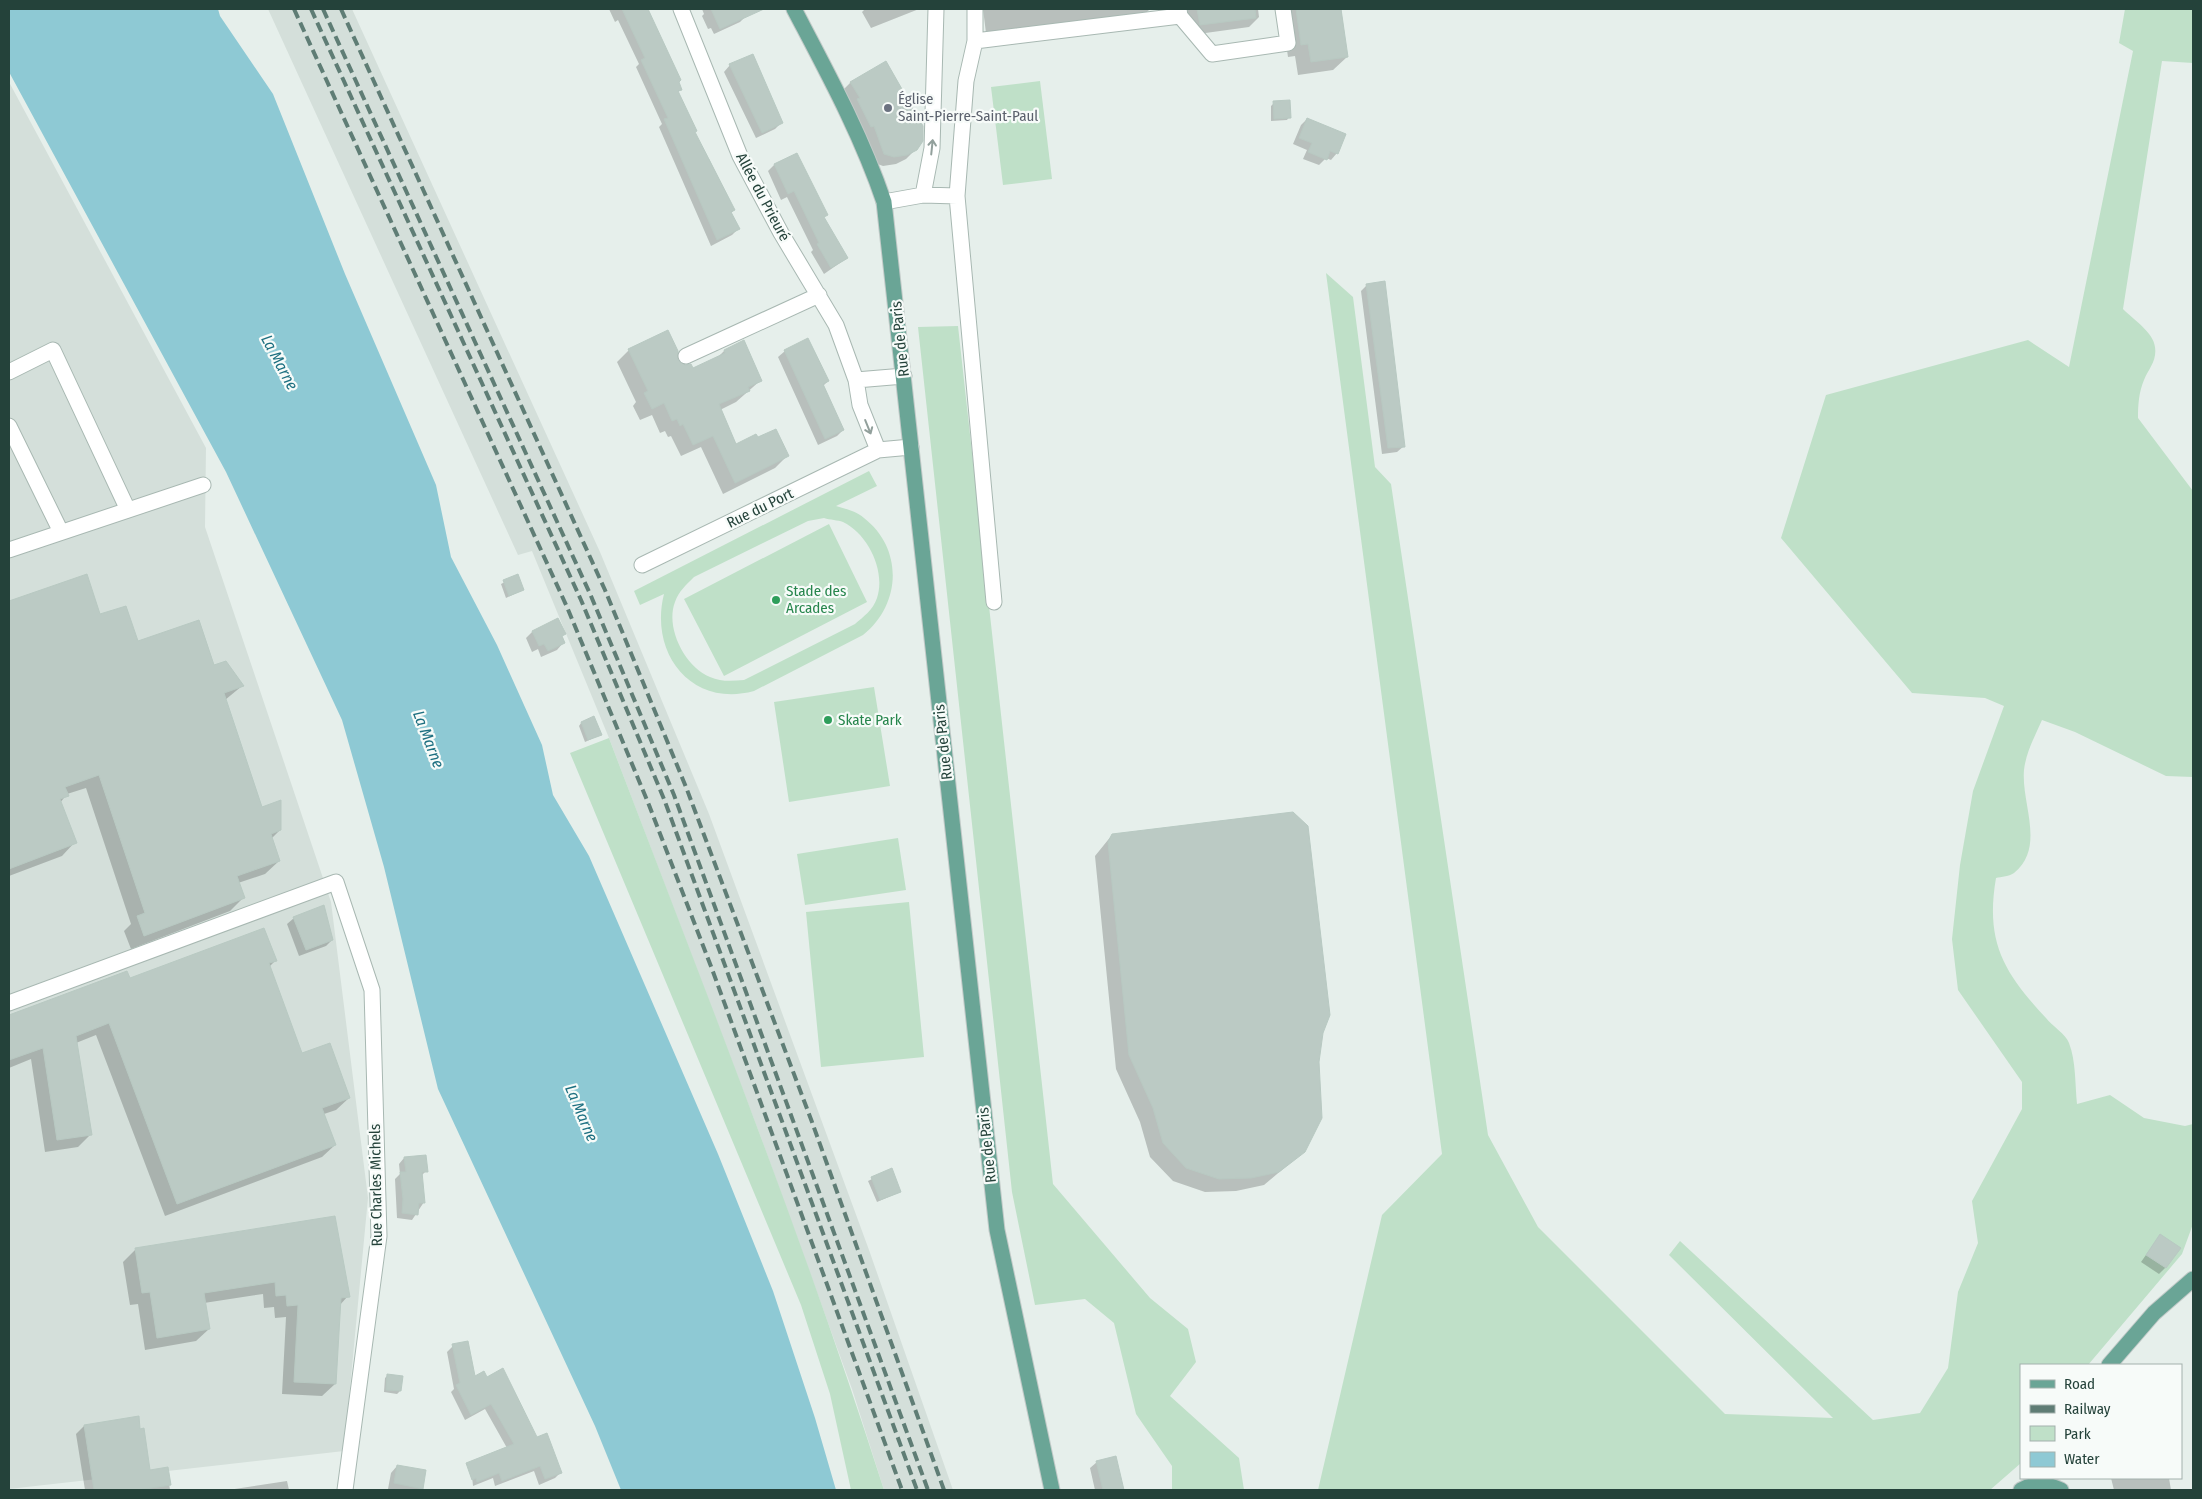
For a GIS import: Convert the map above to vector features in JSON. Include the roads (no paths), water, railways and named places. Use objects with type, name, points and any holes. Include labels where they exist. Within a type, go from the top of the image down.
[{"type":"main road","name":"Rue de Paris","points":[[794,9],[870,161],[884,202],[997,1230],[1052,1490]]},
{"type":"main road","points":[[2110,1364],[2154,1313],[2193,1279]]},
{"type":"main road","points":[[2028,1485],[2040,1483],[2051,1485],[2061,1490]]},
{"type":"street","name":"Allée du Prieuré","points":[[681,9],[740,156],[781,233],[836,325],[856,380],[860,405],[878,450]]},
{"type":"street","points":[[923,195],[932,148],[936,9]]},
{"type":"street","points":[[975,9],[974,41],[966,81],[957,196],[994,602]]},
{"type":"street","points":[[974,41],[1179,12],[1212,54],[1288,43],[1283,9]]},
{"type":"street","points":[[884,202],[923,195],[957,196]]},
{"type":"street","points":[[686,356],[819,295]]},
{"type":"street","points":[[9,372],[53,350],[128,510]]},
{"type":"street","points":[[856,380],[904,376]]},
{"type":"street","points":[[9,426],[61,532]]},
{"type":"street","points":[[878,450],[911,447]]},
{"type":"street","name":"Rue du Port","points":[[642,565],[878,450]]},
{"type":"street","points":[[9,550],[202,485]]},
{"type":"street","name":"Rue Charles Michels","points":[[9,1003],[336,882],[372,990],[379,1236],[345,1490]]},
{"type":"water","name":"La Marne","points":[[9,9],[218,9],[220,16],[273,94],[345,274],[436,485],[451,557],[497,645],[542,745],[553,795],[589,856],[718,1154],[773,1291],[815,1418],[836,1490],[621,1490],[595,1426],[438,1089],[384,867],[342,720],[226,472],[9,72]]},
{"type":"railway","points":[[294,9],[567,607],[649,805],[712,969],[902,1490]]},
{"type":"railway","points":[[311,9],[581,600],[664,799],[917,1490]]},
{"type":"railway","points":[[323,9],[591,596],[674,795],[928,1490]]},
{"type":"railway","points":[[341,9],[605,590],[686,787],[812,1122],[944,1490]]},
{"type":"place","name":"Église Saint-Pierre-Saint-Paul","points":[[888,108]]},
{"type":"place","name":"Stade des Arcades","points":[[776,600]]},
{"type":"place","name":"Skate Park","points":[[828,720]]}]
